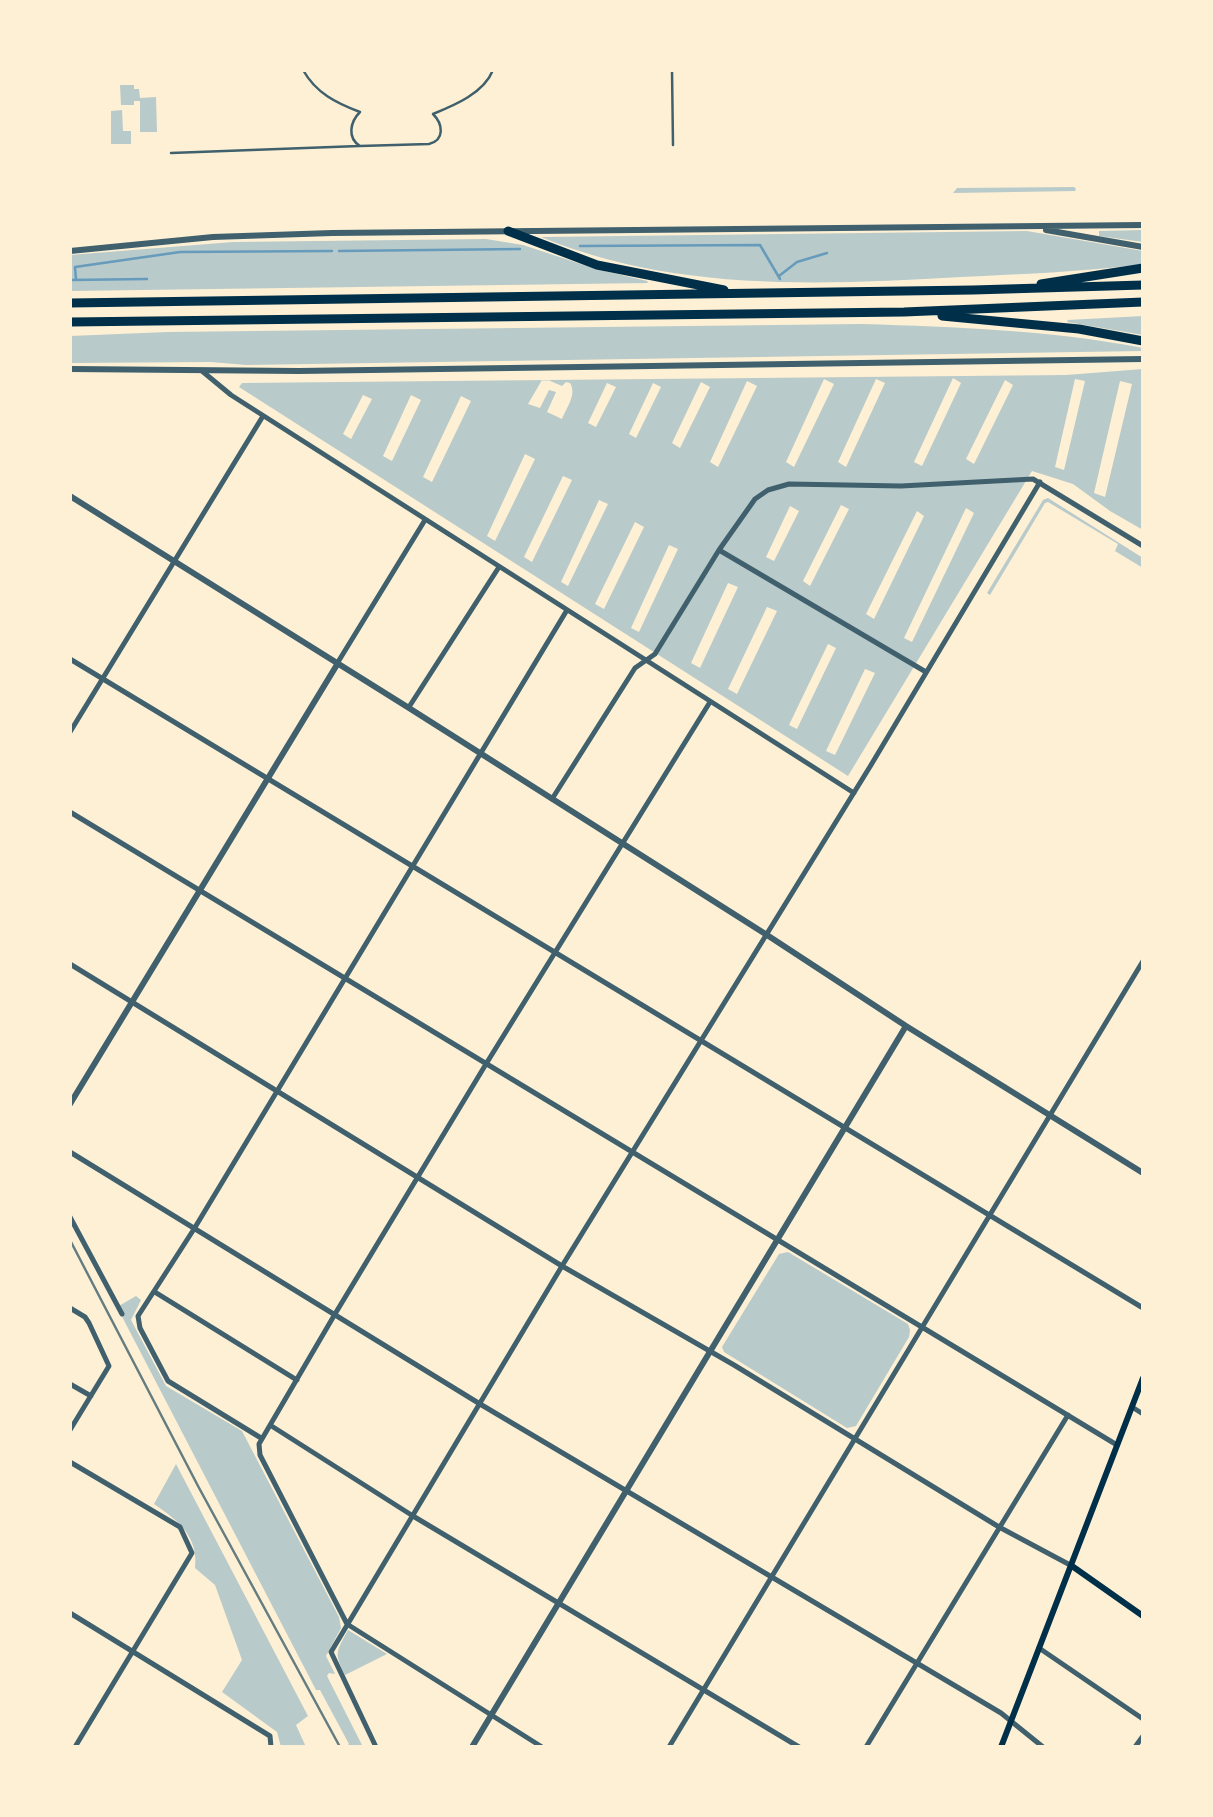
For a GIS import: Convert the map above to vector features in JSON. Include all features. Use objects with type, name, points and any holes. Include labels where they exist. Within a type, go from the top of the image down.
[{"type":"highway","points":[[508,231],[597,264],[746,294]]},
{"type":"highway","points":[[999,290],[1143,268]]},
{"type":"highway","points":[[70,303],[1143,285]]},
{"type":"highway","points":[[70,322],[904,312],[1143,302]]},
{"type":"highway","points":[[904,312],[1079,329],[1143,341]]},
{"type":"main road","points":[[1001,1747],[1143,1378]]},
{"type":"main road","points":[[1072,1566],[1143,1616]]},
{"type":"street","points":[[70,251],[232,236],[1143,226]]},
{"type":"street","points":[[1026,227],[1143,247]]},
{"type":"street","points":[[70,370],[299,371],[1143,359]]},
{"type":"street","points":[[201,369],[227,393],[854,793]]},
{"type":"street","points":[[70,732],[263,416]]},
{"type":"street","points":[[552,799],[635,668],[655,654],[754,499],[782,484],[901,486],[1021,479],[1040,482],[1143,546]]},
{"type":"street","points":[[376,1747],[331,1652],[1040,482]]},
{"type":"street","points":[[70,496],[1143,1173]]},
{"type":"street","points":[[70,1104],[425,520]]},
{"type":"street","points":[[720,550],[926,672]]},
{"type":"street","points":[[409,708],[499,567]]},
{"type":"street","points":[[262,1439],[168,1382],[138,1320],[567,610]]},
{"type":"street","points":[[70,660],[1143,1308]]},
{"type":"street","points":[[542,1747],[347,1624],[258,1449],[334,1314],[710,702]]},
{"type":"street","points":[[70,812],[1118,1445]]},
{"type":"street","points":[[668,1747],[1143,961]]},
{"type":"street","points":[[70,964],[562,1266],[999,1527],[1072,1566]]},
{"type":"street","points":[[1136,974],[1143,978]]},
{"type":"street","points":[[472,1747],[906,1026]]},
{"type":"street","points":[[70,1152],[480,1404],[1000,1713],[1044,1747]]},
{"type":"street","points":[[70,1217],[122,1314]]},
{"type":"street","points":[[154,1292],[297,1380]]},
{"type":"street","points":[[70,1308],[85,1317],[109,1366],[70,1430]]},
{"type":"street","points":[[70,1384],[91,1396]]},
{"type":"street","points":[[1132,1406],[1143,1414]]},
{"type":"street","points":[[866,1747],[1068,1415]]},
{"type":"street","points":[[270,1425],[413,1516],[799,1747]]},
{"type":"street","points":[[70,1462],[180,1527],[192,1553],[75,1747]]},
{"type":"street","points":[[70,1614],[270,1736],[272,1744]]},
{"type":"street","points":[[1039,1648],[1143,1719]]},
{"type":"street","points":[[1136,1747],[1143,1736]]},
{"type":"lane","points":[[303,70],[324,96],[360,112],[351,132],[360,146]]},
{"type":"lane","points":[[171,153],[436,142],[441,126],[434,114],[488,82],[493,70]]},
{"type":"lane","points":[[672,70],[673,145]]},
{"type":"lane","points":[[400,145],[400,155]]},
{"type":"shaded area","points":[[120,85],[134,85],[140,98],[156,97],[157,132],[140,132],[140,101],[121,105]]},
{"type":"shaded area","points":[[122,110],[123,131],[131,131],[131,144],[111,144],[111,111]]},
{"type":"shaded area","points":[[1074,187],[1075,191],[953,193],[957,188]]},
{"type":"shaded area","points":[[1143,230],[1143,242],[1099,236],[1099,231]]},
{"type":"shaded area","points":[[1027,231],[1143,251],[1143,264],[908,280],[748,281],[643,268],[541,237]]},
{"type":"shaded area","points":[[486,239],[523,245],[648,283],[70,291],[70,255],[233,242]]},
{"type":"shaded area","points":[[1143,316],[1143,335],[1067,322],[1068,320]]},
{"type":"shaded area","points":[[862,324],[1038,333],[1143,351],[246,365],[70,363],[70,336]]},
{"type":"shaded area","points":[[1143,369],[1143,530],[1073,484],[1032,471],[848,776],[239,387],[242,383],[542,380],[528,404],[540,408],[549,390],[556,392],[547,412],[562,419],[572,387],[570,383],[562,386],[548,380],[1066,375]],"holes":[[[953,378],[961,383],[922,466],[914,462]],[[824,379],[834,384],[794,467],[786,462]],[[876,379],[885,383],[846,467],[838,462]],[[1075,379],[1085,381],[1064,470],[1055,467]],[[1005,380],[1013,385],[974,464],[966,459]],[[747,381],[757,386],[718,467],[710,462]],[[1120,381],[1132,384],[1105,497],[1094,493]],[[701,382],[710,387],[680,448],[672,443]],[[607,383],[616,387],[596,427],[588,423]],[[653,383],[661,387],[636,438],[629,434]],[[363,395],[372,399],[351,439],[343,434]],[[411,395],[421,400],[392,461],[383,456]],[[461,396],[471,401],[432,482],[423,477]],[[525,454],[535,459],[495,541],[487,536]],[[563,476],[572,480],[532,562],[524,557]],[[599,500],[608,504],[568,586],[561,582]],[[841,505],[849,509],[810,586],[803,581]],[[790,506],[799,511],[774,561],[766,557]],[[966,508],[974,513],[912,642],[904,638]],[[917,511],[924,516],[874,619],[866,614]],[[635,522],[644,527],[604,609],[595,604]],[[669,545],[678,549],[639,632],[631,628]],[[728,583],[738,587],[700,668],[691,663]],[[767,607],[777,611],[737,694],[728,689]],[[828,644],[836,648],[797,729],[789,725]],[[865,669],[875,673],[835,755],[826,751]]]},
{"type":"shaded area","points":[[1048,498],[1143,558],[1143,568],[1115,551],[1118,544],[1048,502],[990,595],[987,593],[1043,500]]},
{"type":"shaded area","points":[[788,1252],[908,1324],[909,1337],[856,1426],[847,1428],[724,1352],[722,1347],[779,1254]]},
{"type":"shaded area","points":[[136,1296],[141,1300],[131,1320],[166,1386],[242,1431],[339,1617],[341,1628],[326,1656],[335,1674],[327,1676],[363,1747],[346,1747],[349,1744],[320,1690],[316,1690],[117,1307]]},
{"type":"shaded area","points":[[176,1464],[308,1716],[296,1725],[306,1747],[281,1747],[277,1732],[222,1692],[242,1660],[215,1585],[195,1568],[194,1547],[185,1530],[154,1504]]},
{"type":"shaded area","points":[[348,1630],[387,1654],[345,1675],[338,1652]]},
{"type":"waterway","points":[[580,246],[760,245],[780,279]]},
{"type":"waterway","points":[[339,251],[520,249]]},
{"type":"waterway","points":[[76,280],[75,267],[180,252],[332,251]]},
{"type":"waterway","points":[[779,276],[797,262],[827,253]]},
{"type":"waterway","points":[[70,280],[147,279]]},
{"type":"railway","points":[[70,1240],[340,1747]]}]
